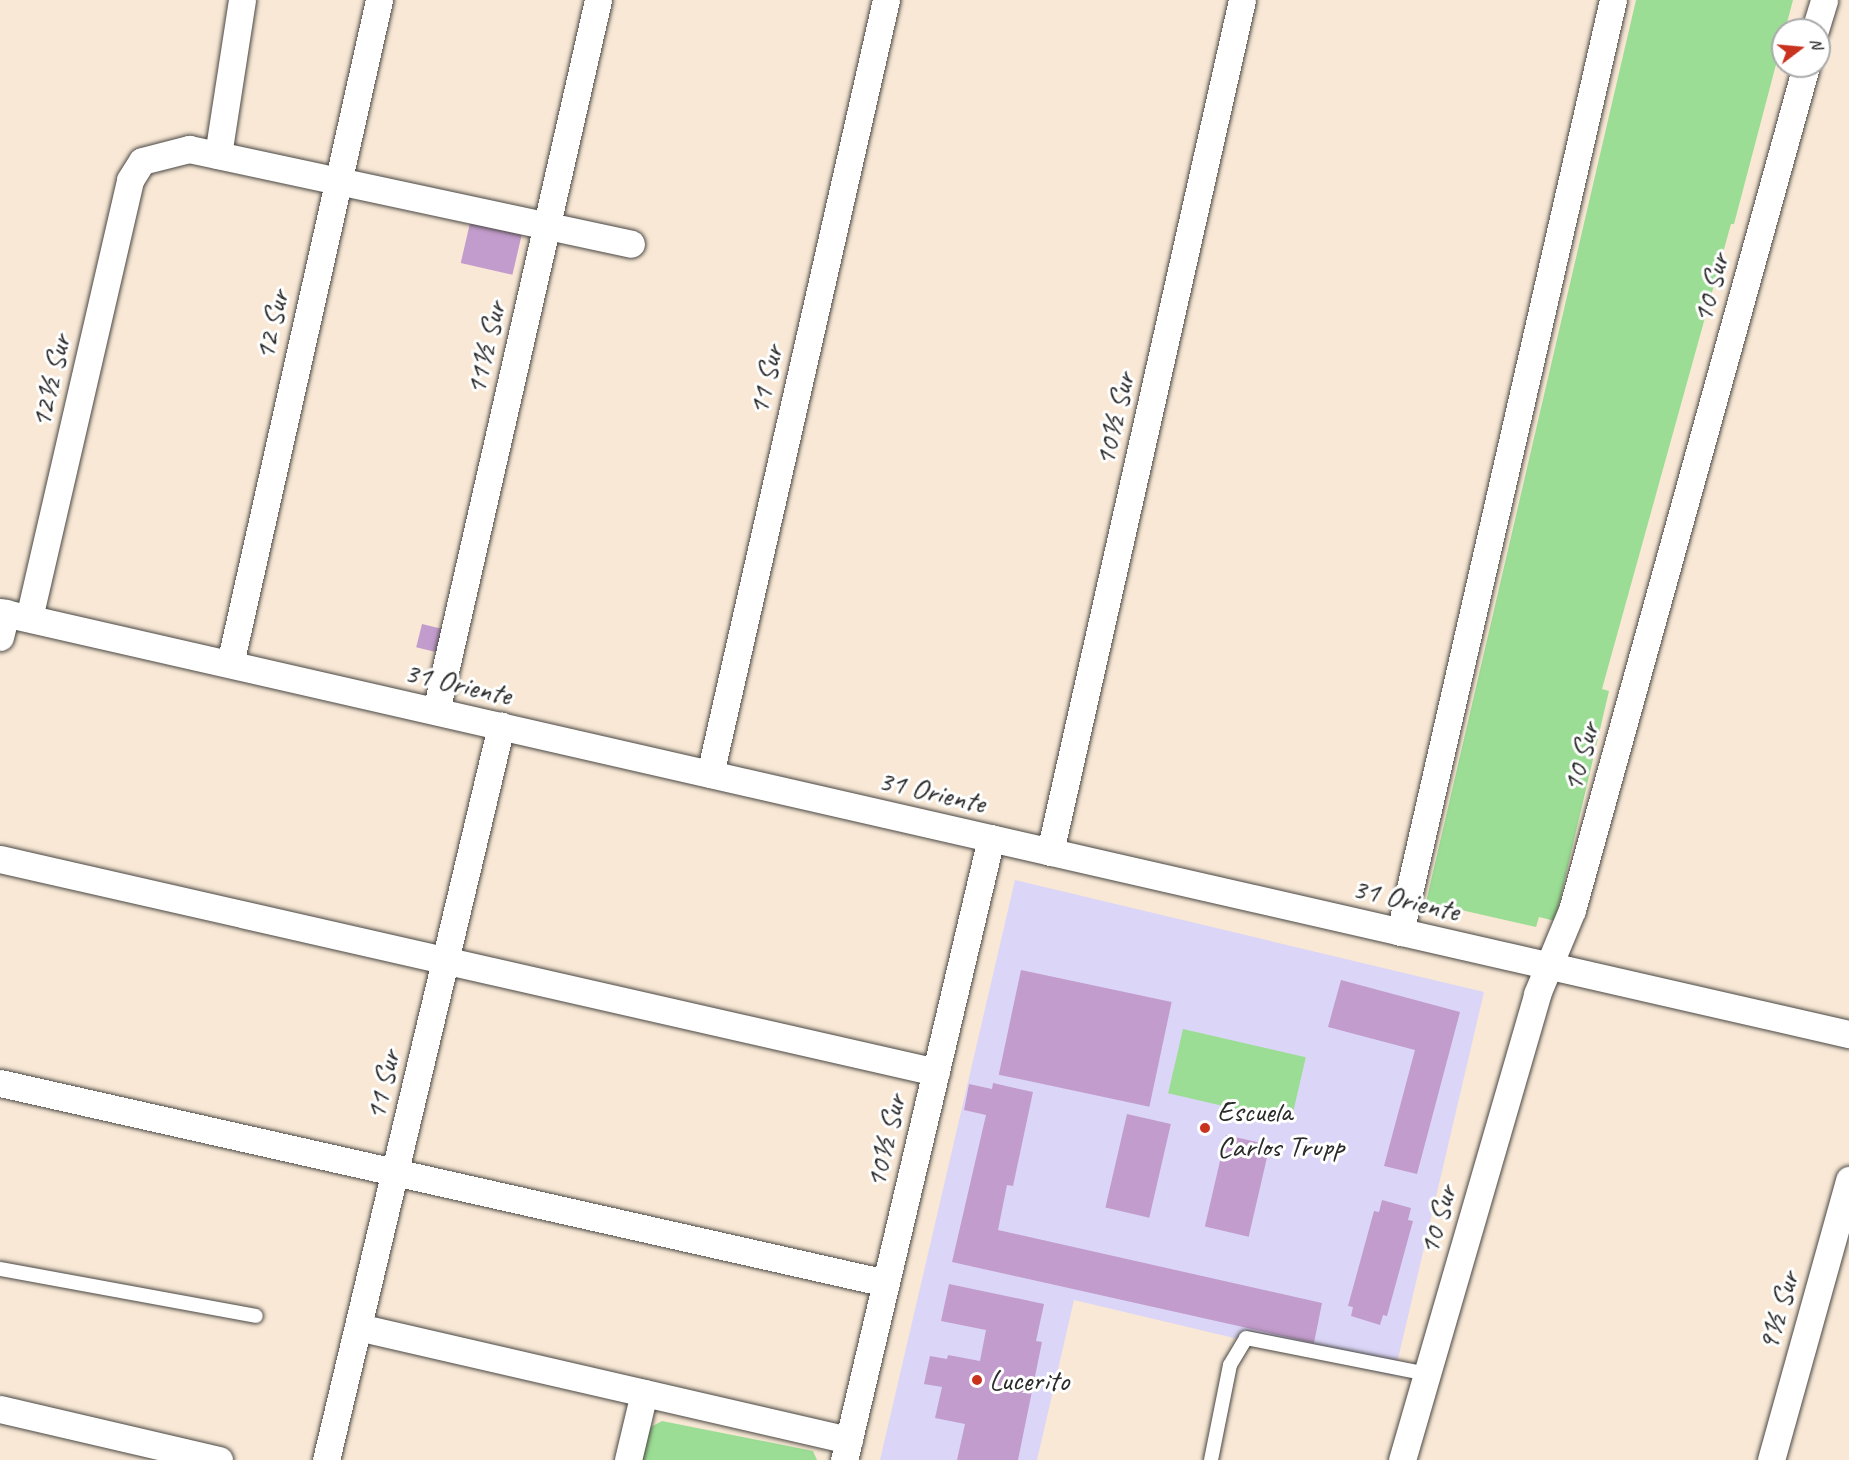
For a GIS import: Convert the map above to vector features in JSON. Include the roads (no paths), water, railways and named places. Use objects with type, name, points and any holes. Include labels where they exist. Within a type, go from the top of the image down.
[{"type":"street","points":[[242,0],[218,155],[631,244]]},
{"type":"street","name":"12 Sur","points":[[230,664],[379,0]]},
{"type":"street","name":"11½ Sur","points":[[436,711],[598,0]]},
{"type":"street","name":"11 Sur","points":[[710,774],[886,0]]},
{"type":"street","name":"10½ Sur","points":[[1050,852],[1242,0]]},
{"type":"street","points":[[1400,932],[1613,0]]},
{"type":"street","points":[[1819,18],[1824,0]]},
{"type":"street","name":"10 Sur","points":[[1402,1460],[1549,965],[1572,910],[1803,78]]},
{"type":"street","name":"12½ Sur","points":[[9,620],[130,180],[142,161],[189,149],[218,155]]},
{"type":"street","name":"31 Oriente","points":[[9,620],[230,664],[1849,1034]]},
{"type":"street","name":"11 Sur","points":[[326,1460],[501,726]]},
{"type":"street","name":"10½ Sur","points":[[847,1450],[990,838]]},
{"type":"street","points":[[0,859],[936,1072]]},
{"type":"street","points":[[0,1083],[886,1282]]},
{"type":"street","name":"9½ Sur","points":[[1771,1460],[1849,1180]]},
{"type":"street","points":[[358,1327],[644,1393],[847,1450]]},
{"type":"street","points":[[628,1460],[644,1393]]},
{"type":"street","points":[[0,1409],[219,1460]]},
{"type":"lane","points":[[0,1269],[256,1316]]},
{"type":"lane","points":[[1211,1460],[1230,1365],[1246,1338],[1427,1374]]},
{"type":"place","name":"Escuela Carlos Trupp","points":[[1205,1128]]},
{"type":"place","name":"Lucerito","points":[[977,1380]]}]
